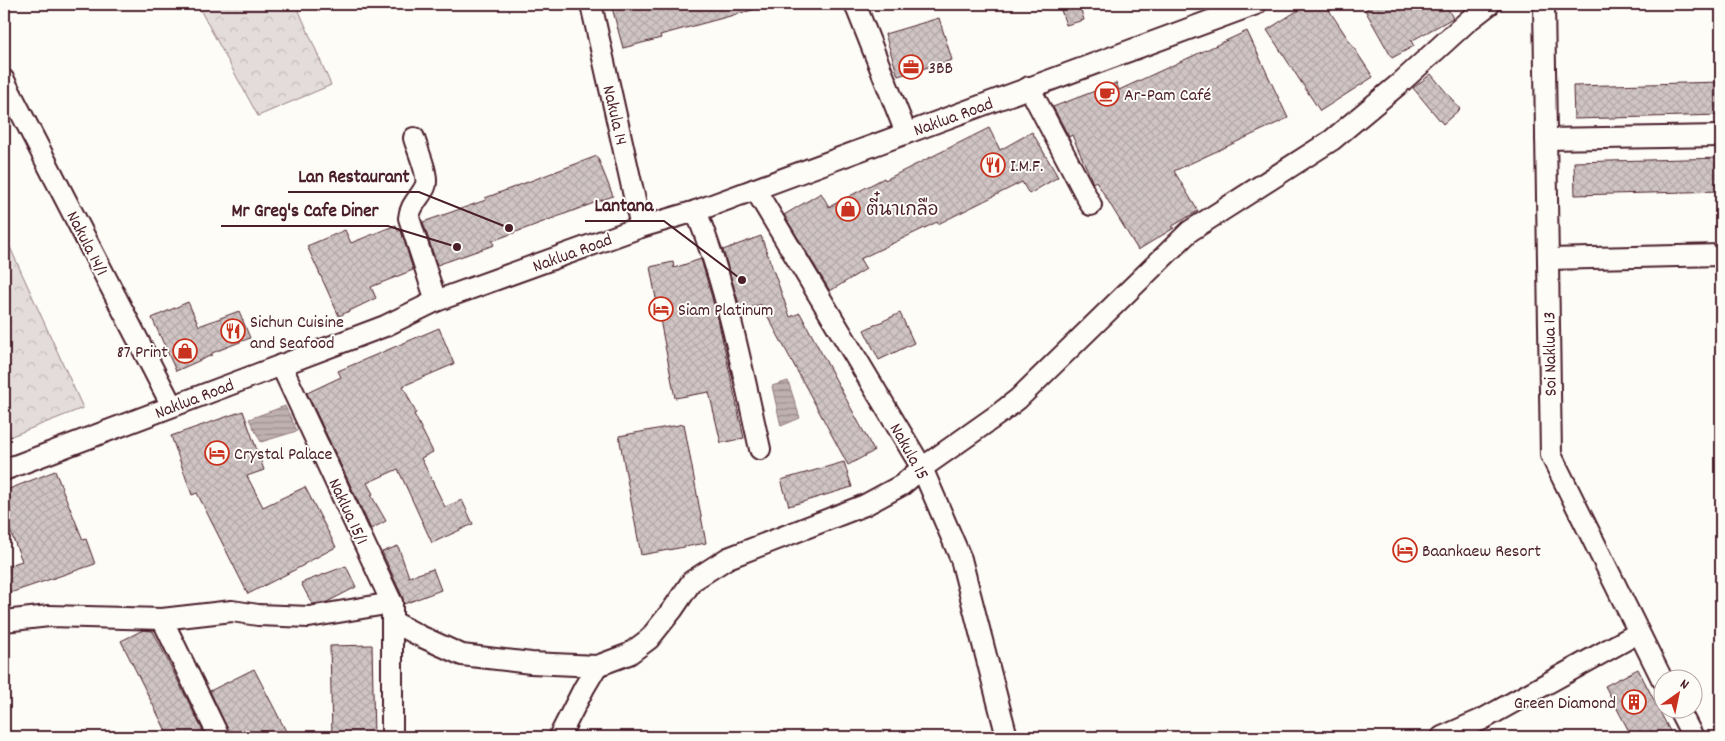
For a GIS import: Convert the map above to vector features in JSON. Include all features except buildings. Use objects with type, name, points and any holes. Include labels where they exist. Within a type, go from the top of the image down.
[{"type":"street","name":"Nakula 14","points":[[591,4],[641,227]]},
{"type":"street","points":[[855,4],[906,133]]},
{"type":"street","name":"Naklua Road","points":[[4,470],[385,326],[436,301],[641,227],[696,211],[1256,4]]},
{"type":"street","points":[[4,621],[49,616],[162,619],[232,611],[258,615],[309,617],[392,612],[420,636],[462,655],[531,663],[597,666],[629,654],[649,639],[692,581],[728,558],[865,506],[902,485],[922,468],[1000,413],[1018,399],[1190,231],[1332,140],[1490,4]]},
{"type":"street","name":"Soi Naklua 13","points":[[1544,4],[1551,455],[1656,668]]},
{"type":"street","name":"Nakula 14/1","points":[[4,80],[172,406]]},
{"type":"street","points":[[1029,88],[1091,205]]},
{"type":"street","points":[[1546,139],[1721,136]]},
{"type":"street","points":[[414,138],[426,182],[425,187],[412,206],[410,218],[436,301]]},
{"type":"street","name":"Nakula 15","points":[[755,189],[922,468],[961,559],[1007,737]]},
{"type":"street","points":[[696,211],[706,234],[729,311],[760,449]]},
{"type":"street","points":[[1548,260],[1721,255]]},
{"type":"street","name":"Naklua 15/1","points":[[281,365],[392,612]]},
{"type":"street","points":[[392,612],[392,737]]},
{"type":"street","points":[[162,619],[219,737]]},
{"type":"street","points":[[1442,737],[1483,719],[1638,633]]},
{"type":"street","points":[[560,737],[597,666]]},
{"type":"street","points":[[1683,718],[1693,737]]},
{"type":"green space","points":[[197,4],[296,4],[331,85],[258,116]]},
{"type":"green space","points":[[4,234],[83,408],[4,439]]},
{"type":"shaded area","points":[[788,381],[800,418],[781,426],[772,386]]},
{"type":"shaded area","points":[[285,406],[297,431],[261,442],[249,419]]},
{"type":"place","name":"3BB","points":[[911,67]]},
{"type":"place","name":"Ar-Pam Café","points":[[1107,94]]},
{"type":"place","name":"I.M.F.","points":[[993,165]]},
{"type":"place","name":"ตี๋นาเกลือ","points":[[848,209]]},
{"type":"place","name":"Lan Restaurant","points":[[509,228]]},
{"type":"place","name":"Mr Greg's Cafe Diner","points":[[457,247]]},
{"type":"place","name":"Lantana","points":[[742,280]]},
{"type":"place","name":"Siam Platinum","points":[[661,309]]},
{"type":"place","name":"Sichun Cuisine and Seafood","points":[[233,331]]},
{"type":"place","name":"87 Print","points":[[185,351]]},
{"type":"place","name":"Crystal Palace","points":[[217,453]]},
{"type":"place","name":"Baankaew Resort","points":[[1405,550]]},
{"type":"place","name":"Green Diamond","points":[[1634,702]]}]
